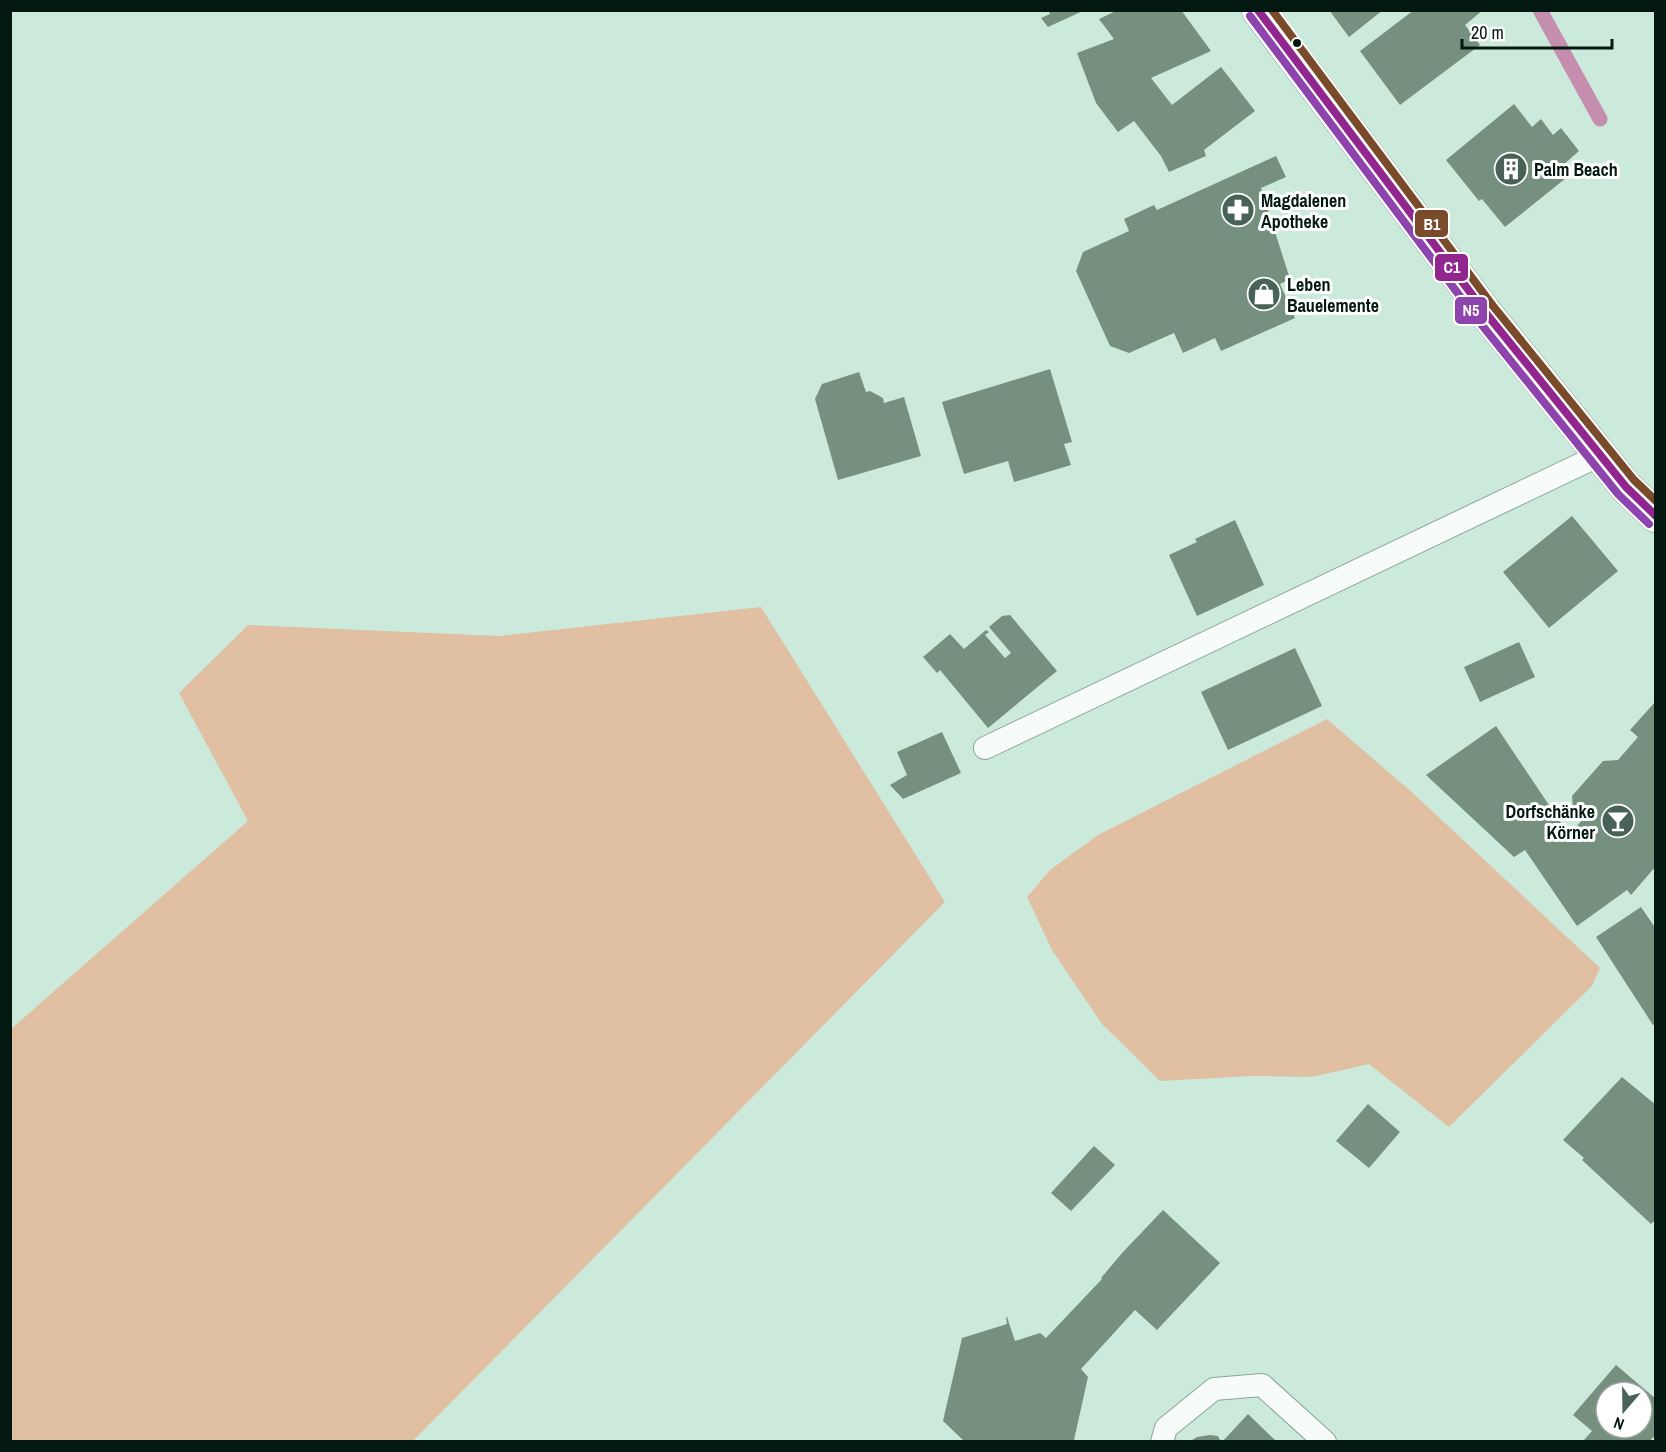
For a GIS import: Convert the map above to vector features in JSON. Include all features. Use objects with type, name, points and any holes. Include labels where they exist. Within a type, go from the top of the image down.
[{"type":"street","points":[[1258,10],[1485,312],[1626,487],[1656,516]]},
{"type":"lane","points":[[985,748],[1600,455]]},
{"type":"lane","points":[[1161,1442],[1166,1428],[1214,1389],[1262,1384],[1325,1442]]},
{"type":"shaded area","points":[[761,607],[945,902],[413,1441],[11,1441],[11,1029],[248,821],[179,693],[248,625],[499,636]]},
{"type":"shaded area","points":[[1327,719],[1415,795],[1600,968],[1592,986],[1449,1127],[1369,1064],[1312,1077],[1252,1076],[1160,1081],[1102,1024],[1052,950],[1027,897],[1050,870],[1098,835]]},
{"type":"building","points":[[1048,10],[1085,10],[1048,27],[1041,18],[1050,14]]},
{"type":"building","points":[[1118,10],[1181,10],[1211,51],[1151,78],[1172,105],[1221,67],[1255,111],[1204,150],[1206,156],[1169,172],[1161,156],[1134,121],[1118,132],[1096,103],[1077,53],[1114,39],[1099,19]]},
{"type":"building","points":[[1329,10],[1383,10],[1349,37]]},
{"type":"building","points":[[1414,10],[1483,10],[1465,25],[1480,45],[1400,105],[1360,51]]},
{"type":"building","name":"Palm Beach","points":[[1514,104],[1532,127],[1541,119],[1553,135],[1561,128],[1579,151],[1563,165],[1571,174],[1505,227],[1482,199],[1479,201],[1446,160]]},
{"type":"building","points":[[1276,156],[1286,177],[1261,188],[1290,279],[1280,284],[1295,318],[1221,351],[1215,338],[1183,353],[1174,333],[1129,353],[1110,346],[1076,271],[1083,252],[1129,231],[1124,219],[1154,205],[1157,210]]},
{"type":"building","points":[[1050,369],[1072,442],[1064,444],[1071,465],[1014,482],[1008,461],[964,474],[942,402]]},
{"type":"building","points":[[859,372],[866,392],[870,391],[883,398],[884,403],[904,397],[921,456],[838,480],[815,399],[822,384]]},
{"type":"building","points":[[1572,516],[1618,571],[1549,628],[1503,572]]},
{"type":"building","points":[[1235,520],[1264,585],[1197,616],[1169,555],[1197,542],[1195,539]]},
{"type":"building","points":[[1010,615],[1057,671],[988,728],[940,670],[937,673],[923,657],[950,634],[964,649],[986,630],[989,632],[985,635],[1005,658],[1011,653],[989,627],[1002,616]]},
{"type":"building","points":[[1519,642],[1535,677],[1480,702],[1464,667]]},
{"type":"building","points":[[1295,648],[1322,706],[1228,750],[1201,692]]},
{"type":"building","points":[[1656,701],[1656,866],[1631,895],[1627,890],[1577,926],[1525,850],[1514,857],[1426,775],[1496,726],[1569,835],[1583,819],[1573,810],[1572,796],[1603,761],[1618,760],[1638,737],[1630,730]]},
{"type":"building","points":[[942,732],[961,773],[903,799],[890,785],[907,775],[897,752]]},
{"type":"building","points":[[1641,907],[1656,929],[1656,1024],[1653,1025],[1596,937]]},
{"type":"building","points":[[1622,1077],[1656,1105],[1656,1219],[1651,1224],[1563,1140]]},
{"type":"building","points":[[1368,1104],[1400,1132],[1369,1168],[1336,1141]]},
{"type":"building","points":[[1094,1146],[1115,1165],[1071,1211],[1051,1193]]},
{"type":"building","points":[[1163,1210],[1220,1263],[1157,1330],[1135,1310],[1081,1369],[1088,1377],[1074,1440],[1076,1442],[965,1442],[943,1421],[962,1338],[1007,1324],[1007,1317],[1015,1341],[1040,1333],[1046,1338]]},
{"type":"building","points":[[1616,1365],[1634,1380],[1603,1380]]},
{"type":"building","points":[[1594,1391],[1594,1440],[1651,1440],[1649,1442],[1584,1440],[1592,1431],[1573,1415]]},
{"type":"building","points":[[1654,1397],[1656,1399],[1656,1434],[1654,1436]]},
{"type":"building","points":[[1248,1414],[1277,1442],[1222,1442]]},
{"type":"building","points":[[1218,1436],[1221,1442],[1189,1442],[1197,1437]]},
{"type":"waterway","points":[[1540,10],[1600,119]]},
{"type":"transit line","name":"C1","points":[[1258,10],[1485,312],[1626,487],[1656,516]]},
{"type":"transit line","name":"B1","points":[[1272,10],[1493,306],[1634,480],[1656,501]]},
{"type":"transit line","name":"N5","points":[[1250,16],[1477,319],[1618,494],[1649,524]]},
{"type":"place","name":"Palm Beach","points":[[1511,169]]},
{"type":"place","name":"Magdalenen Apotheke","points":[[1238,210]]},
{"type":"place","name":"Leben Bauelemente","points":[[1264,294]]},
{"type":"place","name":"Dorfschänke Körner","points":[[1618,821]]}]
